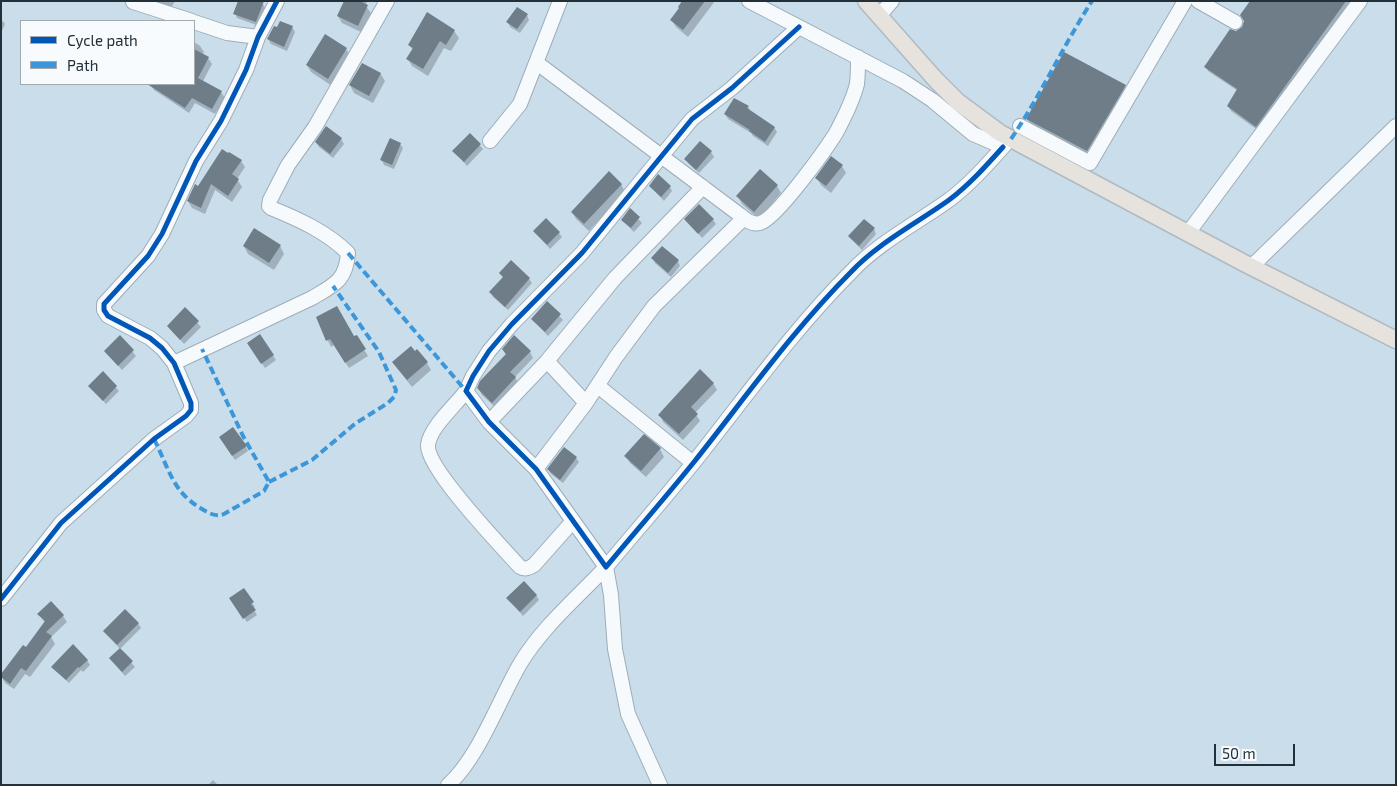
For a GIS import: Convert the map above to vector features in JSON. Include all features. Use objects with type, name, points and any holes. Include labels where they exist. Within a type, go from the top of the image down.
[{"type":"main road","points":[[866,1],[935,79],[958,102],[993,129],[1251,266],[1396,340]]},
{"type":"street","points":[[1,599],[61,523],[154,439],[190,412],[191,403],[174,363],[162,348],[150,338],[108,316],[104,310],[104,304],[143,262],[162,234],[196,161],[221,121],[246,70],[258,37],[277,1]]},
{"type":"street","points":[[174,363],[312,298],[333,286],[342,276],[347,266],[348,253],[337,242],[269,206],[270,200],[288,165],[315,127],[387,1]]},
{"type":"street","points":[[490,141],[520,104],[560,1]]},
{"type":"street","points":[[749,1],[903,81],[932,100],[973,134],[1011,137],[1090,163],[1186,1]]},
{"type":"street","points":[[879,16],[892,1]]},
{"type":"street","points":[[1198,1],[1235,22]]},
{"type":"street","points":[[1188,233],[1360,1]]},
{"type":"street","points":[[133,2],[187,20]]},
{"type":"street","points":[[195,23],[227,33],[258,37]]},
{"type":"street","points":[[573,520],[534,565],[523,569],[466,507],[440,473],[430,455],[428,446],[430,440],[438,424],[466,391],[489,351],[512,324],[582,253],[692,119],[732,88],[799,27]]},
{"type":"street","points":[[537,63],[752,224],[759,224],[771,216],[819,157],[835,133],[857,84],[858,57]]},
{"type":"street","points":[[1251,266],[1396,126]]},
{"type":"street","points":[[448,785],[473,753],[520,664],[530,649],[558,616],[606,567],[693,463],[806,320],[853,269],[889,241],[951,199],[976,177],[1011,137]]},
{"type":"street","points":[[489,422],[547,361],[615,278],[703,187]]},
{"type":"street","points":[[536,469],[586,403],[616,357],[654,306],[744,218]]},
{"type":"street","points":[[547,361],[586,403]]},
{"type":"street","points":[[598,386],[693,463]]},
{"type":"street","points":[[466,391],[489,422],[536,469],[606,567],[611,596],[615,649],[628,714],[660,785]]},
{"type":"building","points":[[238,1],[264,1],[256,22],[233,14]]},
{"type":"building","points":[[344,1],[360,1],[368,5],[358,26],[337,16]]},
{"type":"building","points":[[682,1],[705,1],[683,30],[670,20]]},
{"type":"building","points":[[1250,1],[1346,1],[1256,127],[1227,106],[1237,89],[1204,67],[1230,29],[1236,31],[1242,27],[1244,21],[1240,15]]},
{"type":"building","points":[[517,7],[528,14],[517,29],[506,22]]},
{"type":"building","points":[[427,12],[455,30],[446,45],[440,41],[423,69],[406,59],[413,48],[408,45]]},
{"type":"building","points":[[280,21],[293,26],[284,47],[267,39],[274,26],[277,27]]},
{"type":"building","points":[[325,34],[347,48],[328,79],[306,65]]},
{"type":"building","points":[[195,50],[209,57],[198,78],[222,91],[212,109],[192,98],[185,108],[149,85],[195,85]]},
{"type":"building","points":[[1064,52],[1126,85],[1087,151],[1026,119]]},
{"type":"building","points":[[362,63],[381,73],[369,96],[349,85]]},
{"type":"building","points":[[734,98],[749,106],[747,108],[775,127],[765,142],[724,114]]},
{"type":"building","points":[[326,126],[342,138],[330,154],[315,142]]},
{"type":"building","points":[[470,133],[481,144],[464,162],[452,151]]},
{"type":"building","points":[[390,138],[401,143],[392,165],[380,160]]},
{"type":"building","points":[[700,141],[712,151],[696,170],[684,159]]},
{"type":"building","points":[[222,149],[242,160],[232,174],[239,179],[228,196],[211,184],[201,208],[187,201],[195,184],[198,186]]},
{"type":"building","points":[[831,156],[843,165],[826,186],[815,178]]},
{"type":"building","points":[[760,169],[778,185],[754,212],[736,196]]},
{"type":"building","points":[[609,171],[622,184],[584,224],[571,212]]},
{"type":"building","points":[[658,174],[671,186],[661,197],[649,186]]},
{"type":"building","points":[[699,204],[714,219],[698,234],[684,219]]},
{"type":"building","points":[[630,208],[640,217],[631,228],[621,220]]},
{"type":"building","points":[[546,218],[560,232],[547,245],[533,231]]},
{"type":"building","points":[[864,219],[875,228],[859,246],[848,236]]},
{"type":"building","points":[[254,228],[281,245],[269,263],[243,246]]},
{"type":"building","points":[[662,246],[679,260],[668,273],[651,258]]},
{"type":"building","points":[[511,260],[530,278],[505,307],[489,292],[503,277],[499,273]]},
{"type":"building","points":[[547,301],[561,314],[545,332],[531,319]]},
{"type":"building","points":[[337,306],[354,336],[357,335],[366,349],[345,363],[330,339],[326,341],[316,317]]},
{"type":"building","points":[[185,307],[199,321],[180,340],[167,326]]},
{"type":"building","points":[[260,334],[274,355],[261,364],[247,343]]},
{"type":"building","points":[[120,335],[134,350],[118,366],[104,351]]},
{"type":"building","points":[[514,335],[531,351],[510,372],[516,377],[492,403],[477,388],[480,381],[506,354],[502,349]]},
{"type":"building","points":[[411,346],[415,351],[417,349],[428,362],[407,380],[392,362]]},
{"type":"building","points":[[700,369],[714,383],[691,407],[698,414],[679,434],[658,415]]},
{"type":"building","points":[[103,371],[117,386],[103,401],[88,386]]},
{"type":"building","points":[[233,427],[247,446],[232,456],[219,437]]},
{"type":"building","points":[[644,434],[661,448],[641,471],[624,456]]},
{"type":"building","points":[[564,447],[577,457],[560,480],[547,469]]},
{"type":"building","points":[[524,581],[537,595],[520,612],[506,598]]},
{"type":"building","points":[[244,588],[254,602],[251,604],[256,610],[243,619],[229,598]]},
{"type":"building","points":[[51,601],[64,615],[46,632],[52,636],[26,671],[21,668],[10,684],[1,677],[1,674],[23,645],[26,647],[45,621],[37,614]]},
{"type":"building","points":[[125,609],[139,623],[117,645],[103,631]]},
{"type":"building","points":[[73,644],[88,660],[78,667],[66,680],[51,667]]},
{"type":"building","points":[[120,648],[133,661],[122,672],[109,658]]},
{"type":"marked path","points":[[1011,139],[1092,1]]},
{"type":"marked path","points":[[348,253],[466,391]]},
{"type":"marked path","points":[[269,482],[312,460],[356,423],[388,403],[394,397],[396,390],[379,352],[333,286]]},
{"type":"marked path","points":[[154,439],[178,487],[192,502],[210,514],[224,514],[264,491],[269,482],[243,436],[202,349]]},
{"type":"cycle path","points":[[1,599],[61,523],[154,439],[186,416],[191,410],[191,403],[174,363],[162,348],[150,338],[108,316],[104,310],[104,304],[148,256],[162,234],[196,161],[221,121],[246,70],[258,37],[277,1]]},
{"type":"cycle path","points":[[799,27],[732,88],[692,119],[582,253],[512,324],[489,351],[466,391],[489,422],[536,469],[606,567],[694,462],[789,341],[830,294],[873,252],[956,194],[1003,147]]}]
